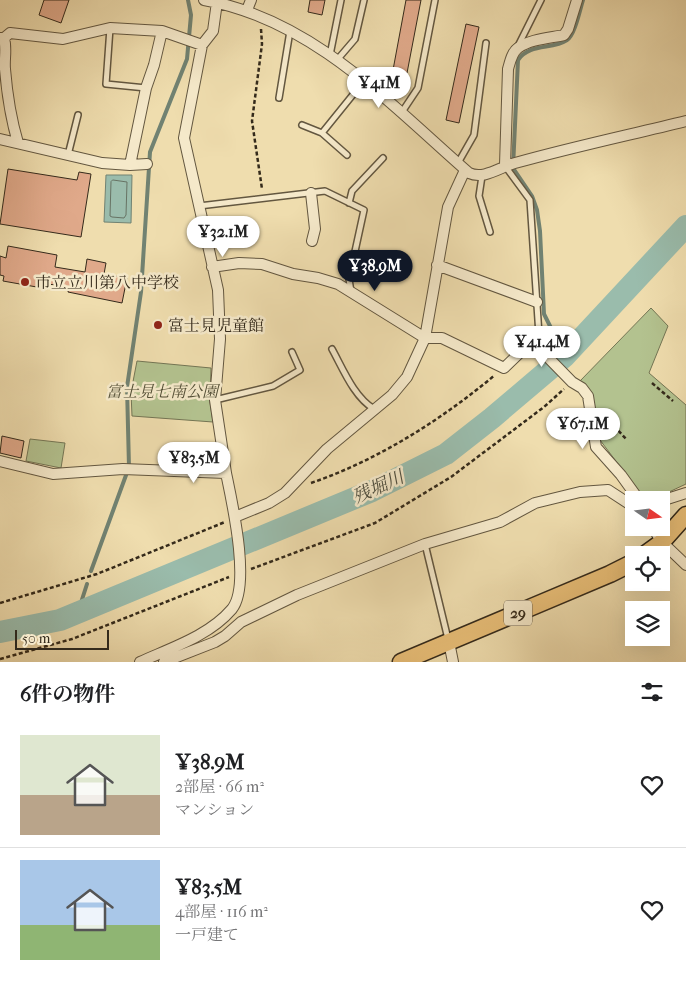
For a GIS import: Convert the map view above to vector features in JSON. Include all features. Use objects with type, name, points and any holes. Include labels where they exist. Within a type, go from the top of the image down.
[{"type":"main road","points":[[670,526],[686,515]]},
{"type":"main road","name":"29","points":[[401,662],[625,566]]},
{"type":"street","points":[[204,0],[260,15],[333,58],[402,112],[474,176],[482,176],[512,163],[686,121]]},
{"type":"street","points":[[247,10],[251,0]]},
{"type":"street","points":[[512,163],[508,69],[516,48],[532,42],[564,35],[568,29],[577,0]]},
{"type":"street","points":[[140,662],[182,643],[218,622],[233,608],[238,598],[240,571],[236,519],[226,473],[215,400],[220,339],[218,290],[184,138],[198,44],[213,31],[217,2]]},
{"type":"street","points":[[18,143],[8,98],[4,67],[6,45],[2,38],[10,32],[63,39],[110,28],[162,31],[198,44]]},
{"type":"street","points":[[130,164],[146,88],[162,31]]},
{"type":"street","points":[[0,139],[102,163],[147,164]]},
{"type":"street","points":[[236,519],[269,503],[285,492],[328,449],[392,395],[407,377],[425,338],[448,207],[461,166]]},
{"type":"street","points":[[311,193],[314,229],[312,241]]},
{"type":"street","points":[[212,267],[239,263],[262,264],[293,274],[318,278],[338,284],[425,338],[442,338],[504,368],[532,341],[571,380],[582,388],[588,396],[596,447],[633,491]]},
{"type":"street","points":[[437,264],[537,302]]},
{"type":"street","points":[[0,461],[53,474],[128,469],[226,473]]},
{"type":"street","points":[[164,662],[215,642],[241,622],[297,595],[425,544],[500,522],[535,503],[580,492],[608,490],[625,501]]},
{"type":"street","points":[[670,498],[686,493]]},
{"type":"street","points":[[659,536],[686,565]]},
{"type":"street","points":[[449,642],[453,662]]},
{"type":"lane","points":[[333,58],[341,0]]},
{"type":"lane","points":[[333,58],[355,39],[364,0]]},
{"type":"lane","points":[[402,112],[418,88],[435,0]]},
{"type":"lane","points":[[516,48],[540,0]]},
{"type":"lane","points":[[110,28],[106,84],[146,88]]},
{"type":"lane","points":[[279,98],[290,31]]},
{"type":"lane","points":[[461,166],[474,135],[486,43]]},
{"type":"lane","points":[[322,132],[364,81]]},
{"type":"lane","points":[[68,156],[78,115]]},
{"type":"lane","points":[[302,125],[322,132],[348,155]]},
{"type":"lane","points":[[349,203],[352,190],[383,158]]},
{"type":"lane","points":[[512,163],[530,200],[539,334],[532,341]]},
{"type":"lane","points":[[482,176],[479,196],[490,232]]},
{"type":"lane","points":[[198,206],[325,191],[364,210],[349,279],[351,292]]},
{"type":"lane","points":[[332,349],[352,385],[367,405],[375,409]]},
{"type":"lane","points":[[215,400],[273,386],[300,370],[292,352]]},
{"type":"lane","points":[[425,544],[449,642]]},
{"type":"path","points":[[260,15],[262,44],[252,121],[264,198]]},
{"type":"path","points":[[291,485],[296,488],[348,470],[428,425],[474,393],[504,368]]},
{"type":"path","points":[[0,659],[72,639],[240,571],[375,524],[451,477],[544,407],[571,380]]},
{"type":"path","points":[[652,383],[673,401]]},
{"type":"path","points":[[614,426],[627,440]]},
{"type":"path","points":[[0,603],[97,574],[236,519]]},
{"type":"green space","points":[[651,308],[668,326],[649,373],[686,405],[686,484],[670,492],[638,491],[600,440],[593,398],[580,381]]},
{"type":"green space","name":"富士見七南公園","points":[[137,361],[211,368],[210,402],[213,422],[132,416],[131,392]]},
{"type":"green space","points":[[30,439],[65,443],[61,468],[26,461]]},
{"type":"water","points":[[106,175],[132,175],[131,223],[104,222]]},
{"type":"building","points":[[44,0],[69,0],[61,23],[39,15]]},
{"type":"building","points":[[310,0],[325,0],[322,15],[308,12]]},
{"type":"building","points":[[406,0],[421,0],[407,73],[393,70]]},
{"type":"building","points":[[466,24],[479,27],[459,123],[446,120]]},
{"type":"building","points":[[8,169],[77,180],[79,172],[91,174],[81,237],[0,224]]},
{"type":"building","points":[[8,246],[57,255],[55,267],[85,272],[87,259],[106,263],[104,274],[127,278],[122,303],[68,292],[69,287],[48,284],[48,289],[3,281],[4,276],[0,275],[0,256],[6,258]]},
{"type":"building","points":[[2,436],[24,441],[21,458],[0,453]]},
{"type":"waterway","points":[[91,571],[129,467],[127,387],[141,292],[150,152],[187,59],[191,15],[188,0]]},
{"type":"waterway","points":[[565,356],[544,314],[540,231],[537,210],[532,196],[513,168],[518,60],[529,51],[567,40],[575,28],[583,0]]},
{"type":"waterway","name":"残堀川","points":[[0,632],[60,620],[372,491],[446,454],[565,356],[686,226]]},
{"type":"waterway","points":[[78,612],[87,584]]},
{"type":"place","name":"市立立川第八中学校","points":[[25,282]]},
{"type":"place","name":"富士見児童館","points":[[158,325]]}]
